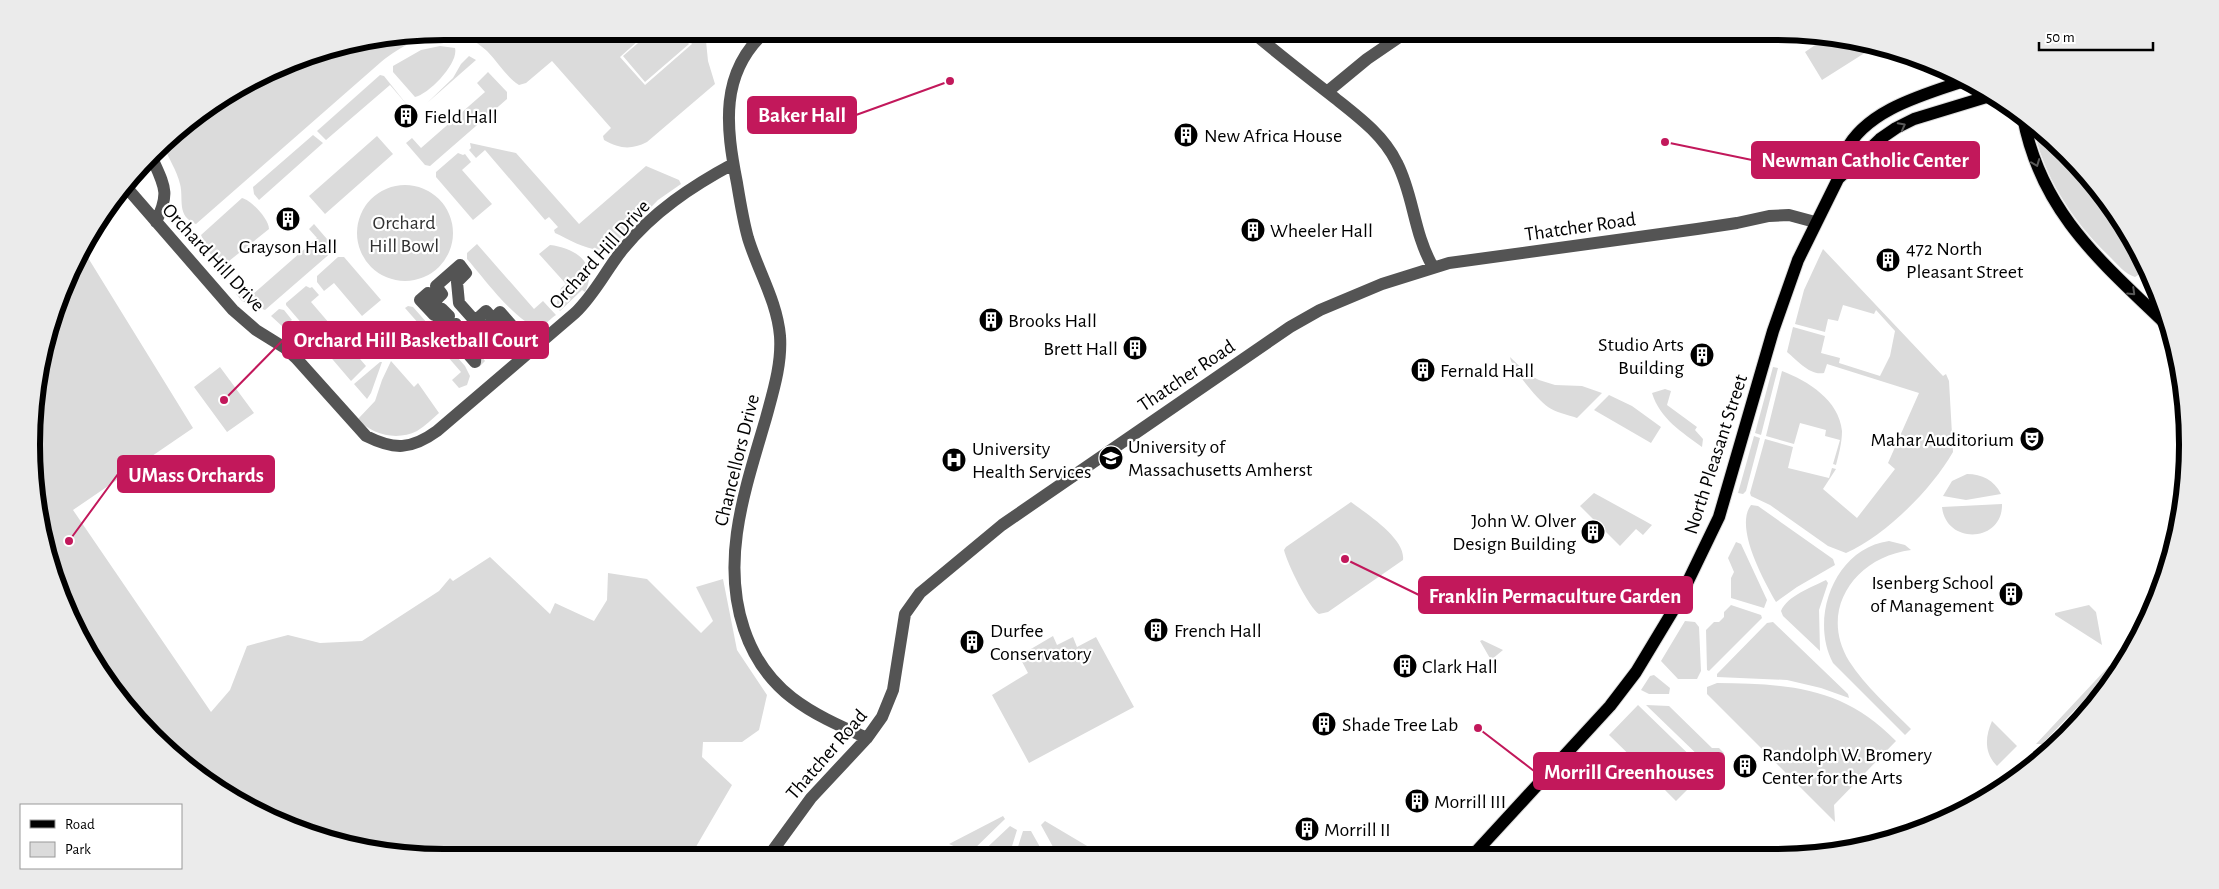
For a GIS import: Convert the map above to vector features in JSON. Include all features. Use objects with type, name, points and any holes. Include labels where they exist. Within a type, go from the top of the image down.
[{"type":"main road","name":"North Pleasant Street","points":[[1479,849],[1610,706],[1636,672],[1677,604],[1719,517],[1773,331],[1798,260],[1815,222],[1838,179],[1844,152],[1866,126],[1904,101],[1956,84]]},
{"type":"main road","name":"North Pleasant Street","points":[[1838,179],[1880,139],[1896,128],[1914,119],[1983,98]]},
{"type":"main road","points":[[2026,128],[2035,162],[2047,188],[2064,217],[2089,248],[2159,317]]},
{"type":"street","points":[[733,164],[728,131],[728,113],[732,88],[742,59],[756,40]]},
{"type":"street","points":[[1262,40],[1359,118],[1389,149],[1398,164],[1408,193],[1423,250],[1432,267]]},
{"type":"street","points":[[1327,92],[1367,59],[1395,40]]},
{"type":"street","points":[[154,163],[166,192],[163,208],[156,222]]},
{"type":"street","name":"Orchard Hill Drive","points":[[130,191],[232,310],[256,330],[291,353],[366,436],[381,444],[405,447],[427,439],[437,432],[575,313],[590,298],[623,249],[669,204],[706,178],[733,164]]},
{"type":"street","name":"Chancellors Drive","points":[[733,164],[748,237],[775,309],[781,350],[772,394],[745,490],[735,543],[734,578],[740,614],[758,662],[774,684],[810,711],[867,738]]},
{"type":"street","name":"Thatcher Road","points":[[774,849],[811,798],[867,738],[882,717],[893,690],[903,624],[909,608],[920,593],[965,554],[1046,494],[1290,327],[1344,300],[1382,284],[1432,267],[1721,226],[1769,216],[1789,215],[1815,222]]},
{"type":"street","points":[[460,265],[466,273],[457,282],[459,303],[475,321],[486,311],[493,319],[500,312],[514,328],[485,326],[477,332],[475,362],[454,339],[462,332],[456,324],[448,331],[441,323],[449,316],[442,308],[434,315],[420,300],[428,293],[435,301],[442,294],[436,286],[460,265]]},
{"type":"green space","points":[[471,40],[639,40],[620,57],[645,85],[692,44],[689,40],[706,40],[708,61],[715,84],[647,142],[631,147],[620,147],[604,140],[603,136],[611,128],[552,61],[526,83],[519,85],[506,74],[487,51]]},
{"type":"green space","points":[[642,40],[686,40],[689,44],[645,82],[623,56]]},
{"type":"green space","points":[[414,41],[381,62],[196,224],[190,221],[183,212],[179,179],[166,151],[198,124],[242,94],[314,61],[366,48]]},
{"type":"green space","points":[[1819,42],[1867,51],[1822,80],[1805,52]]},
{"type":"green space","points":[[440,46],[455,48],[452,62],[435,84],[421,95],[415,97],[393,72],[393,66],[421,50]]},
{"type":"green space","points":[[469,56],[476,60],[427,103],[453,78],[461,64]]},
{"type":"green space","points":[[488,72],[507,92],[507,99],[430,166],[425,165],[406,143],[412,138],[421,148],[485,92],[477,83]]},
{"type":"green space","points":[[380,75],[384,76],[408,106],[390,85],[326,140],[317,131]]},
{"type":"green space","points":[[313,135],[323,143],[259,200],[254,194],[253,187]]},
{"type":"green space","points":[[377,136],[393,154],[325,214],[309,196]]},
{"type":"green space","points":[[2035,136],[2061,158],[2095,198],[2125,242],[2140,274],[2135,277],[2128,274],[2084,230],[2052,180]]},
{"type":"green space","points":[[470,143],[516,153],[579,224],[646,166],[679,180],[681,184],[658,200],[612,247],[598,250],[575,243],[555,233],[554,230],[558,227],[549,217],[545,220],[485,150],[476,158],[469,150],[471,148]]},
{"type":"green space","points":[[458,153],[465,154],[471,162],[462,170],[492,204],[473,220],[436,177],[436,172]]},
{"type":"green space","name":"Orchard Hill Bowl","points":[[405,185],[423,188],[439,199],[450,215],[453,233],[450,251],[439,267],[423,278],[405,281],[387,278],[371,267],[360,251],[357,233],[360,215],[371,199],[387,188]]},
{"type":"green space","points":[[242,198],[259,210],[266,220],[269,229],[224,265],[218,266],[201,235]]},
{"type":"green space","points":[[314,224],[333,246],[333,251],[265,310],[242,301],[236,294],[245,285],[253,294],[317,238],[309,229]]},
{"type":"green space","points":[[477,244],[534,309],[543,301],[556,315],[540,326],[532,325],[522,319],[501,299],[467,259],[467,253]]},
{"type":"green space","points":[[550,245],[576,254],[587,266],[589,273],[589,282],[585,292],[582,290],[560,311],[556,306],[561,288],[566,284],[539,254]]},
{"type":"green space","points":[[1823,249],[1943,376],[1946,374],[1949,381],[1953,452],[1933,481],[1906,510],[1876,535],[1846,553],[1828,546],[1770,505],[1751,496],[1750,493],[1765,439],[1793,447],[1788,468],[1829,478],[1832,468],[1836,469],[1823,489],[1857,518],[1895,469],[1888,463],[1919,393],[1827,364],[1824,373],[1814,372],[1804,367],[1787,352],[1793,327],[1825,336],[1821,353],[1840,358],[1839,363],[1880,376],[1890,356],[1895,331],[1876,310],[1874,314],[1843,305],[1838,321],[1828,319],[1825,332],[1795,324],[1804,290]]},
{"type":"green space","points":[[87,256],[193,428],[73,510],[211,712],[230,690],[247,646],[288,635],[320,643],[362,641],[439,591],[450,578],[453,581],[490,557],[550,614],[555,603],[594,621],[607,600],[608,573],[647,579],[701,633],[713,621],[696,587],[723,579],[737,650],[767,695],[759,730],[742,742],[703,742],[702,757],[732,785],[695,849],[418,848],[366,841],[314,828],[242,795],[178,749],[140,711],[94,647],[61,575],[43,497],[40,444],[43,392],[61,314]]},
{"type":"green space","points":[[338,257],[344,257],[381,300],[362,316],[334,283],[324,291],[317,282],[317,276]]},
{"type":"green space","points":[[306,286],[312,287],[319,295],[311,302],[366,366],[351,381],[286,305]]},
{"type":"green space","points":[[408,306],[413,307],[465,366],[470,376],[467,385],[459,388],[452,380],[461,372],[405,308]]},
{"type":"green space","points":[[279,309],[284,310],[292,320],[283,327],[271,316]]},
{"type":"green space","points":[[493,330],[518,332],[514,336],[511,333],[483,358],[485,361],[479,367],[476,346]]},
{"type":"green space","points":[[1510,357],[1529,375],[1539,380],[1555,385],[1582,386],[1602,393],[1577,418],[1558,412],[1548,407],[1532,391],[1520,376]]},
{"type":"green space","points":[[391,361],[414,387],[418,383],[439,413],[417,431],[401,436],[385,435],[370,429],[358,419],[375,401]]},
{"type":"green space","points":[[382,362],[367,399],[354,384]]},
{"type":"green space","points":[[220,367],[254,413],[227,432],[194,387]]},
{"type":"green space","points":[[1773,367],[1778,368],[1761,435],[1755,433]]},
{"type":"green space","points":[[1782,371],[1812,386],[1829,401],[1835,410],[1840,420],[1842,431],[1836,465],[1833,464],[1840,440],[1825,436],[1826,430],[1800,423],[1794,444],[1766,436]]},
{"type":"green space","points":[[1665,389],[1671,391],[1667,405],[1697,427],[1695,430],[1703,439],[1702,447],[1672,424],[1660,410],[1652,393]]},
{"type":"green space","points":[[1609,395],[1632,406],[1661,427],[1651,443],[1594,410]]},
{"type":"green space","points":[[1754,436],[1760,438],[1746,491],[1743,494],[1738,493]]},
{"type":"green space","points":[[1967,474],[1978,475],[1987,479],[1995,485],[2001,494],[1966,500],[1943,496],[1952,481]]},
{"type":"green space","points":[[1594,493],[1652,525],[1643,535],[1636,529],[1620,546],[1580,506]]},
{"type":"green space","points":[[1351,502],[1392,536],[1402,552],[1403,560],[1328,612],[1319,614],[1299,585],[1284,550]]},
{"type":"green space","points":[[2002,504],[2000,517],[1994,526],[1985,532],[1974,534],[1963,533],[1953,528],[1946,519],[1942,507]]},
{"type":"green space","points":[[1751,505],[1758,506],[1833,559],[1835,565],[1797,587],[1776,602],[1758,568],[1748,540],[1746,526],[1747,515]]},
{"type":"green space","points":[[1889,541],[1905,545],[1911,550],[1891,555],[1873,563],[1859,575],[1847,589],[1840,605],[1838,623],[1840,642],[1849,661],[1870,688],[1911,729],[1905,735],[1833,663],[1826,645],[1824,626],[1826,606],[1832,588],[1841,571],[1854,557],[1870,546]]},
{"type":"green space","points":[[1736,542],[1741,544],[1767,600],[1764,608],[1731,598],[1731,578],[1734,572],[1728,558]]},
{"type":"green space","points":[[1826,580],[1828,583],[1819,610],[1820,651],[1783,616],[1781,611],[1794,596]]},
{"type":"green space","points":[[1731,605],[1761,615],[1762,618],[1709,671],[1707,670],[1706,630],[1714,622],[1719,622],[1724,617],[1724,612]]},
{"type":"green space","points":[[2089,605],[2096,612],[2102,645],[2055,615],[2055,613]]},
{"type":"green space","points":[[1685,621],[1695,622],[1699,627],[1701,671],[1697,679],[1678,679],[1661,661]]},
{"type":"green space","points":[[1773,622],[1848,694],[1849,698],[1821,688],[1787,680],[1717,677],[1717,674],[1767,623]]},
{"type":"green space","points":[[1053,636],[1057,645],[1073,637],[1077,647],[1096,637],[1134,707],[1029,763],[992,695],[1028,673],[1019,656]]},
{"type":"green space","points":[[1482,640],[1503,650],[1491,660],[1480,641]]},
{"type":"green space","points":[[2113,665],[2101,682],[2042,744],[2036,744],[2109,666]]},
{"type":"green space","points":[[1654,675],[1670,688],[1669,694],[1649,694],[1641,690],[1650,676]]},
{"type":"green space","points":[[1717,683],[1791,687],[1835,699],[1856,709],[1876,723],[1896,741],[1834,805],[1835,822],[1707,694],[1707,687]]},
{"type":"green space","points":[[1638,705],[1706,771],[1676,801],[1665,790],[1665,776],[1651,776],[1609,735]]},
{"type":"green space","points":[[1646,705],[1669,706],[1712,748],[1719,748],[1724,753],[1715,762],[1705,762]]},
{"type":"green space","points":[[1992,721],[2017,746],[1997,766],[1990,756],[1987,745]]},
{"type":"green space","points":[[1003,816],[1005,819],[974,849],[961,849],[949,844]]},
{"type":"green space","points":[[1045,821],[1092,849],[1054,849],[1041,825]]},
{"type":"green space","points":[[1010,826],[1017,830],[1011,849],[985,849]]},
{"type":"green space","points":[[1023,831],[1031,831],[1041,849],[1017,849]]},
{"type":"place","name":"Baker Hall","points":[[950,81]]},
{"type":"place","name":"Field Hall","points":[[406,116]]},
{"type":"place","name":"New Africa House","points":[[1186,135]]},
{"type":"place","name":"Newman Catholic Center","points":[[1665,142]]},
{"type":"place","name":"Grayson Hall","points":[[288,219]]},
{"type":"place","name":"Wheeler Hall","points":[[1253,230]]},
{"type":"place","name":"472 North Pleasant Street","points":[[1888,260]]},
{"type":"place","name":"Brooks Hall","points":[[991,320]]},
{"type":"place","name":"Brett Hall","points":[[1135,348]]},
{"type":"place","name":"Studio Arts Building","points":[[1702,355]]},
{"type":"place","name":"Fernald Hall","points":[[1423,370]]},
{"type":"place","name":"Orchard Hill Basketball Court","points":[[224,400]]},
{"type":"place","name":"Mahar Auditorium","points":[[2032,439]]},
{"type":"place","name":"University of Massachusetts Amherst","points":[[1111,458]]},
{"type":"place","name":"University Health Services","points":[[954,460]]},
{"type":"place","name":"John W. Olver Design Building","points":[[1593,532]]},
{"type":"place","name":"UMass Orchards","points":[[69,541]]},
{"type":"place","name":"Franklin Permaculture Garden","points":[[1345,559]]},
{"type":"place","name":"Isenberg School of Management","points":[[2011,594]]},
{"type":"place","name":"French Hall","points":[[1156,630]]},
{"type":"place","name":"Durfee Conservatory","points":[[972,642]]},
{"type":"place","name":"Clark Hall","points":[[1405,666]]},
{"type":"place","name":"Shade Tree Lab","points":[[1324,724]]},
{"type":"place","name":"Morrill Greenhouses","points":[[1478,728]]},
{"type":"place","name":"Randolph W. Bromery Center for the Arts","points":[[1745,766]]},
{"type":"place","name":"Morrill III","points":[[1417,801]]},
{"type":"place","name":"Morrill II","points":[[1307,829]]}]
